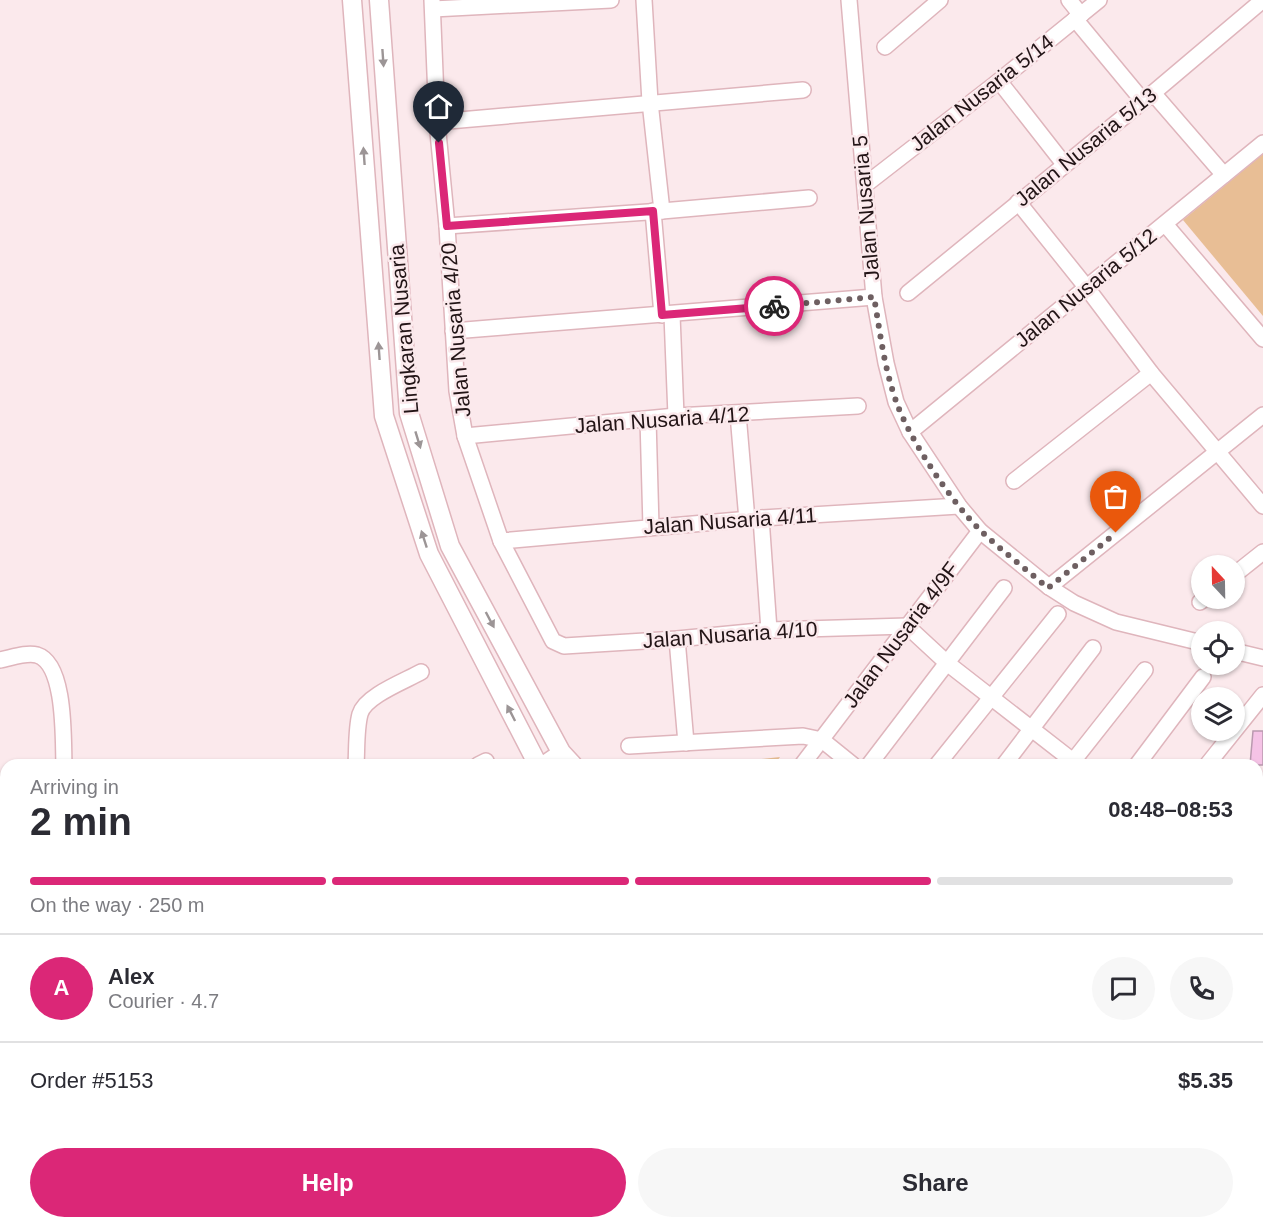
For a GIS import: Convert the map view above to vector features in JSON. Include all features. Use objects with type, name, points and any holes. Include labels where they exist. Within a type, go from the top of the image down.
[{"type":"main road","name":"Lingkaran Nusaria","points":[[352,0],[384,416],[429,554],[537,759]]},
{"type":"main road","name":"Lingkaran Nusaria","points":[[379,0],[409,413],[450,546],[567,758]]},
{"type":"street","points":[[433,5],[611,0]]},
{"type":"street","points":[[644,0],[658,211],[676,416]]},
{"type":"street","name":"Jalan Nusaria 5","points":[[849,0],[874,297],[896,402],[910,432],[959,506],[980,531],[1048,588],[1116,622],[1191,640]]},
{"type":"street","points":[[885,47],[940,0]]},
{"type":"street","points":[[1069,0],[1078,17],[1148,97],[1224,175]]},
{"type":"street","name":"Jalan Nusaria 5/14","points":[[865,185],[1099,0]]},
{"type":"street","name":"Jalan Nusaria 5/13","points":[[908,293],[1263,0]]},
{"type":"street","name":"Jalan Nusaria 4/20","points":[[433,5],[437,122],[447,226],[457,391],[465,436],[501,541],[553,641]]},
{"type":"street","points":[[999,81],[1064,164]]},
{"type":"street","points":[[437,122],[803,90]]},
{"type":"street","name":"Jalan Nusaria 5/12","points":[[910,432],[1263,143]]},
{"type":"street","points":[[447,226],[809,198]]},
{"type":"street","points":[[1018,202],[1087,288],[1151,374],[1263,506]]},
{"type":"street","points":[[1164,224],[1263,339]]},
{"type":"street","points":[[453,331],[874,297]]},
{"type":"street","points":[[1014,481],[1151,374]]},
{"type":"street","name":"Jalan Nusaria 4/12","points":[[465,436],[676,416],[858,406]]},
{"type":"street","points":[[738,414],[769,630]]},
{"type":"street","points":[[1048,588],[1263,415]]},
{"type":"street","points":[[648,419],[651,527]]},
{"type":"street","name":"Jalan Nusaria 4/11","points":[[501,541],[754,519],[959,506]]},
{"type":"street","name":"Jalan Nusaria 4/9F","points":[[807,759],[980,531]]},
{"type":"street","points":[[1245,566],[1263,552]]},
{"type":"street","points":[[874,759],[1004,588]]},
{"type":"street","points":[[942,759],[1058,614]]},
{"type":"street","points":[[907,626],[947,663],[1068,759]]},
{"type":"street","name":"Jalan Nusaria 4/10","points":[[553,641],[564,646],[677,639],[769,630],[907,626]]},
{"type":"street","points":[[677,639],[686,743]]},
{"type":"street","points":[[1009,759],[1093,648]]},
{"type":"street","points":[[0,660],[27,654],[38,655],[53,669],[58,682],[64,759]]},
{"type":"street","points":[[1245,654],[1263,658]]},
{"type":"street","points":[[1078,759],[1145,670]]},
{"type":"street","points":[[356,759],[360,712],[375,697],[421,672]]},
{"type":"street","points":[[1142,759],[1203,677]]},
{"type":"street","points":[[1212,759],[1263,695]]},
{"type":"street","points":[[629,746],[803,736],[822,740],[846,759]]},
{"type":"shaded area","points":[[1263,154],[1263,316],[1183,220]]},
{"type":"building","points":[[1253,731],[1263,731],[1263,759],[1251,759]]},
{"type":"way so far","points":[[774,306],[874,297],[896,402],[922,454],[980,531],[1048,588],[1116,533]]},
{"type":"route","points":[[439,143],[447,226],[653,211],[662,315],[774,306]]}]
